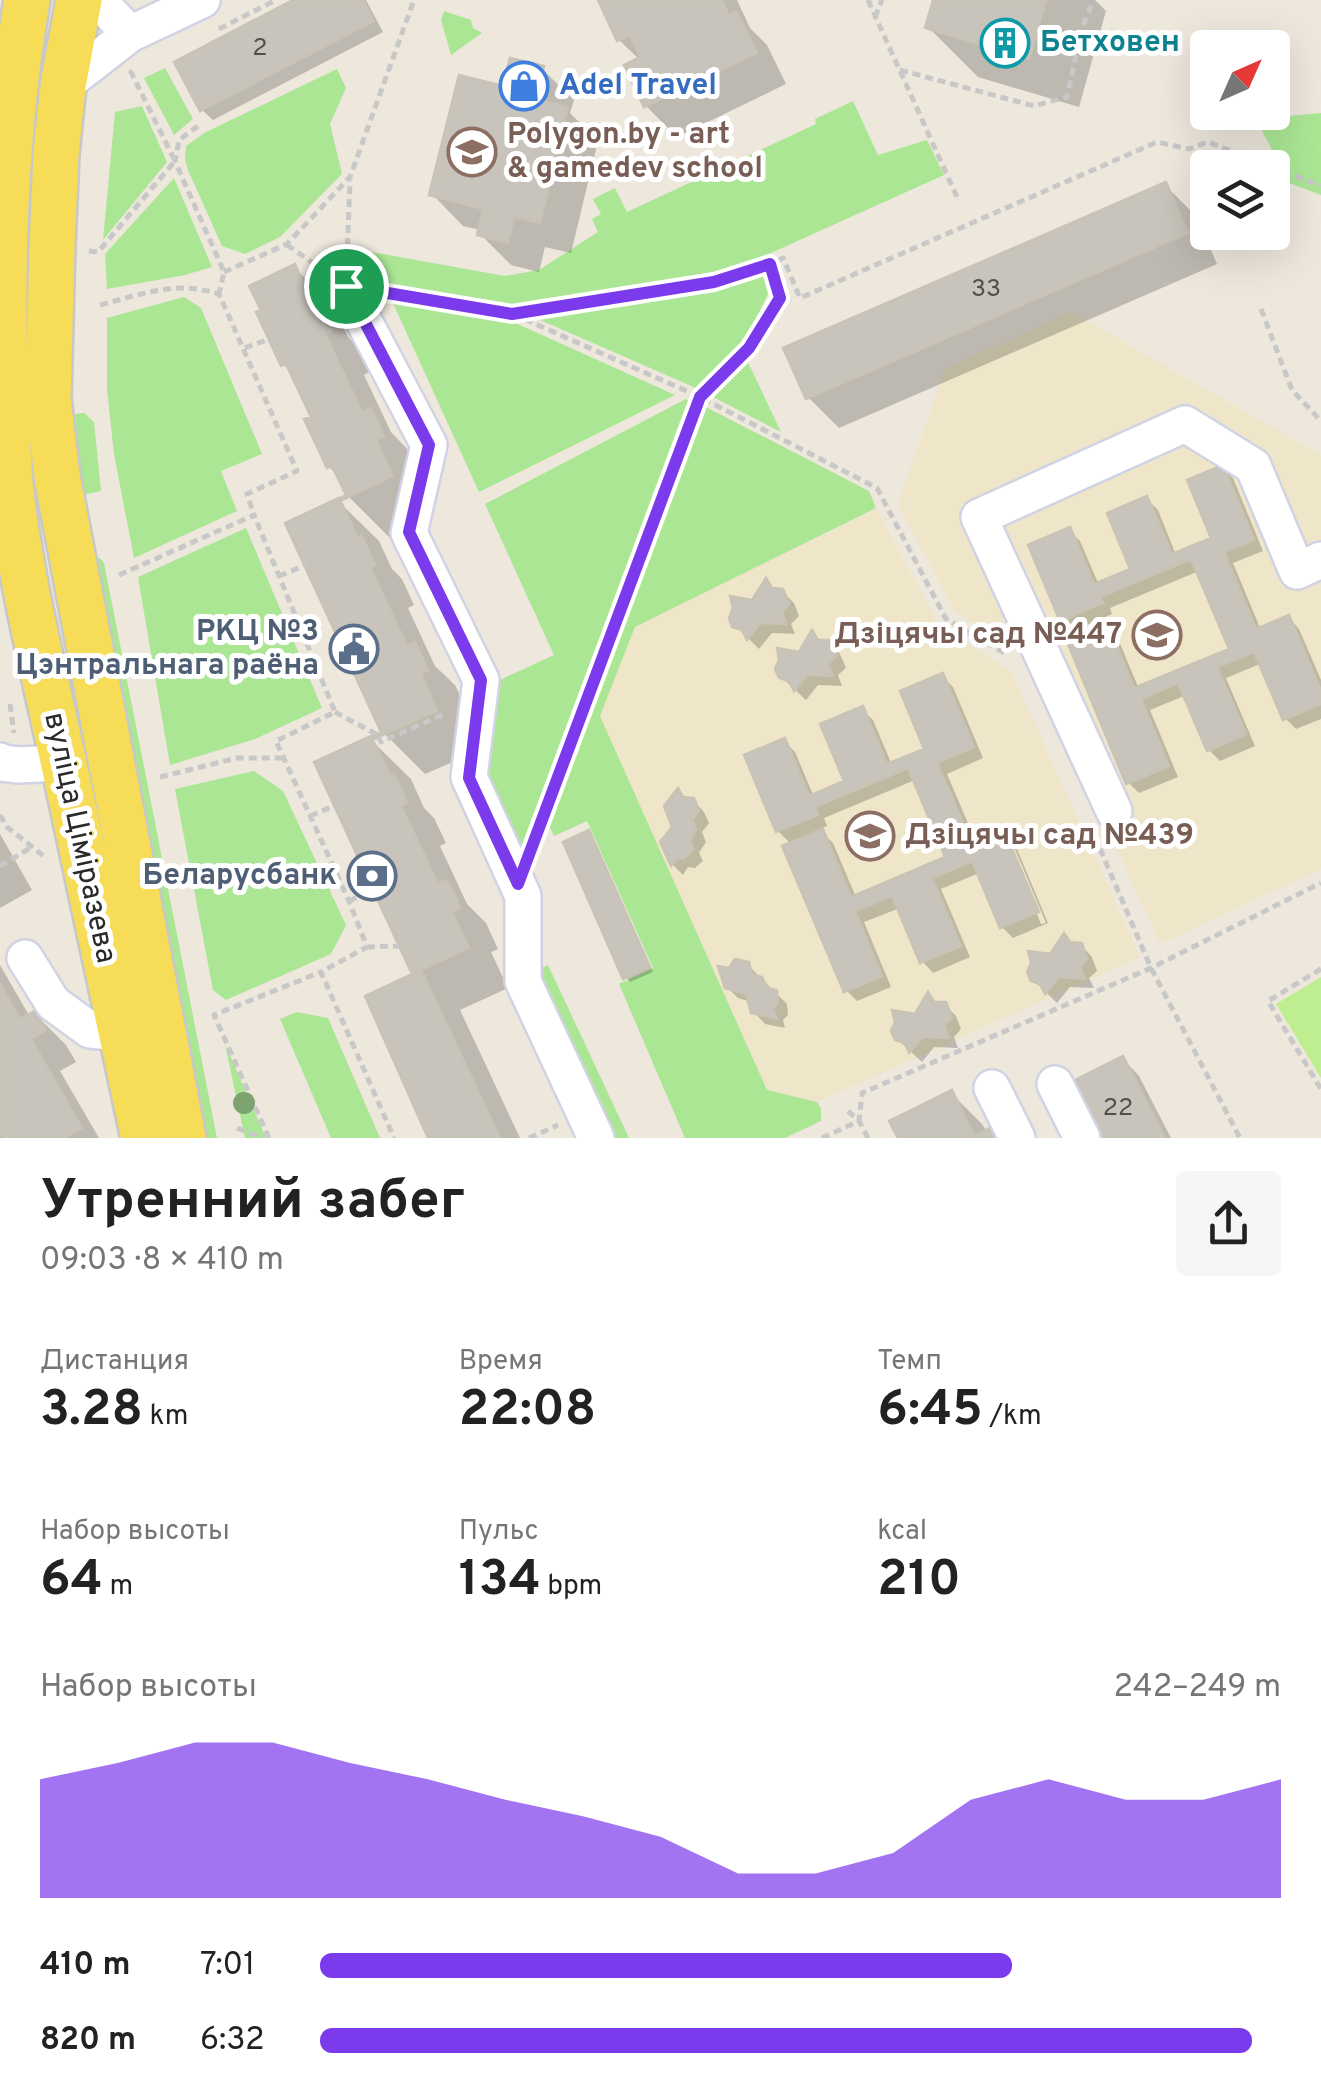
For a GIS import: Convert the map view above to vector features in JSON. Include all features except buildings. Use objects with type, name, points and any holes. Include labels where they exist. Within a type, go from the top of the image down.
[{"type":"main road","name":"вуліца Ціміразева","points":[[27,0],[8,73],[2,165],[0,338],[5,487],[144,1138]]},
{"type":"main road","name":"вуліца Ціміразева","points":[[79,0],[63,86],[56,154],[48,399],[57,476],[183,1138]]},
{"type":"main road","points":[[5,487],[57,476]]},
{"type":"street","points":[[98,0],[130,34]]},
{"type":"street","points":[[63,86],[130,34],[202,0]]},
{"type":"street","points":[[346,286],[429,445],[409,532],[481,680],[469,778],[523,896],[523,981],[585,1134]]},
{"type":"street","points":[[1102,818],[979,517],[1185,424],[1253,466],[1297,571],[1321,560]]},
{"type":"street","points":[[0,761],[19,765],[63,762]]},
{"type":"street","points":[[25,958],[52,1003],[90,1030],[121,1032]]},
{"type":"street","points":[[1055,1084],[1082,1138]]},
{"type":"street","points":[[992,1088],[1017,1138]]},
{"type":"path","points":[[346,286],[350,177],[414,0]]},
{"type":"path","points":[[868,0],[958,197]]},
{"type":"path","points":[[876,17],[882,0]]},
{"type":"path","points":[[900,70],[1034,106],[1067,97],[1081,31],[1093,0]]},
{"type":"path","points":[[131,72],[224,272],[219,294],[297,471],[247,494],[335,712],[377,735],[380,742],[440,716]]},
{"type":"path","points":[[98,252],[174,162],[179,140],[198,126]]},
{"type":"path","points":[[512,314],[714,282],[783,258],[800,298],[1158,142],[1189,149],[1208,142],[1321,186]]},
{"type":"path","points":[[224,272],[287,244],[350,177]]},
{"type":"path","points":[[287,244],[346,286],[512,314],[700,397],[877,488],[946,619],[1020,663]]},
{"type":"path","points":[[518,884],[700,397],[749,348],[780,298],[770,264]]},
{"type":"path","points":[[100,304],[172,287],[219,294]]},
{"type":"path","points":[[1260,310],[1292,390],[1321,421]]},
{"type":"path","points":[[245,348],[269,339]]},
{"type":"path","points":[[119,574],[254,514]]},
{"type":"path","points":[[279,576],[306,565]]},
{"type":"path","points":[[335,712],[276,741],[367,947]]},
{"type":"path","points":[[160,777],[237,758],[284,758]]},
{"type":"path","points":[[310,816],[334,806]]},
{"type":"path","points":[[0,815],[8,827],[56,866]]},
{"type":"path","points":[[1102,818],[1151,968],[1240,1138]]},
{"type":"path","points":[[0,866],[32,847]]},
{"type":"path","points":[[859,1122],[862,1093],[1151,968],[1321,883]]},
{"type":"path","points":[[349,901],[373,890]]},
{"type":"path","points":[[266,1138],[214,1016],[322,972],[367,947],[399,946]]},
{"type":"path","points":[[1321,969],[1268,1001],[1321,1088]]},
{"type":"path","points":[[322,972],[394,1138]]},
{"type":"path","points":[[848,1111],[868,1138]]},
{"type":"path","points":[[822,1138],[859,1122]]},
{"type":"path","points":[[238,1128],[266,1138]]},
{"type":"shaded area","name":"Дзіцячы сад №447","points":[[1071,312],[1321,455],[1321,869],[1160,944],[1030,657],[955,612],[898,504],[945,369]]},
{"type":"shaded area","name":"Дзіцячы сад №439","points":[[876,508],[939,626],[1011,671],[1140,957],[817,1102],[767,1090],[600,716],[635,627]]},
{"type":"green space","points":[[444,11],[471,20],[473,28],[482,33],[451,55],[441,20]]},
{"type":"green space","points":[[165,68],[193,119],[174,135],[144,78]]},
{"type":"green space","points":[[337,69],[346,88],[330,124],[342,174],[280,237],[245,254],[222,246],[188,170],[186,146],[204,133]]},
{"type":"green space","points":[[853,101],[878,155],[927,140],[944,175],[722,275],[518,308],[360,281],[366,251],[505,276],[539,270],[598,232],[592,219],[601,214],[593,199],[615,188],[627,212],[816,124],[815,119]]},
{"type":"green space","points":[[142,106],[167,162],[103,240],[115,112]]},
{"type":"green space","points":[[1321,113],[1321,195],[1290,183],[1290,150],[1272,150],[1262,130],[1290,130],[1290,116]]},
{"type":"green space","points":[[174,178],[212,267],[107,289],[105,254]]},
{"type":"green space","points":[[763,274],[768,294],[743,345],[696,388],[531,316],[703,291]]},
{"type":"green space","points":[[184,297],[201,308],[262,454],[221,471],[237,511],[134,558],[114,454],[107,389],[107,318]]},
{"type":"green space","points":[[392,301],[511,321],[675,395],[479,492]]},
{"type":"green space","points":[[746,358],[781,432],[709,395]]},
{"type":"green space","points":[[686,399],[692,403],[518,868],[480,777],[500,680],[554,655],[485,504]]},
{"type":"green space","points":[[706,407],[869,491],[876,508],[635,627],[600,716],[767,1090],[817,1102],[821,1109],[821,1121],[785,1138],[685,1138],[619,984],[653,968],[587,821],[554,836],[548,823]]},
{"type":"green space","points":[[84,413],[94,422],[101,491],[79,496],[75,414]]},
{"type":"green space","points":[[246,528],[322,708],[255,739],[170,765],[138,577]]},
{"type":"green space","points":[[100,558],[217,1138],[202,1138],[90,560]]},
{"type":"green space","points":[[254,771],[283,791],[346,925],[331,954],[226,1000],[213,990],[175,789]]},
{"type":"green space","points":[[548,965],[629,1138],[611,1138],[534,971]]},
{"type":"green space","points":[[1321,977],[1321,1078],[1276,1004]]},
{"type":"green space","points":[[297,1012],[328,1018],[380,1138],[331,1138],[280,1019]]},
{"type":"green space","points":[[225,1044],[266,1138],[245,1138]]},
{"type":"place","name":"Бетховен","points":[[1005,43]]},
{"type":"place","name":"Adel Travel","points":[[524,86]]},
{"type":"place","name":"Polygon.by - art & gamedev school","points":[[472,152]]},
{"type":"place","name":"Дзіцячы сад №447","points":[[1157,635]]},
{"type":"place","name":"РКЦ №3 Цэнтральнага раёна","points":[[354,649]]},
{"type":"place","name":"Дзіцячы сад №439","points":[[870,836]]},
{"type":"place","name":"Беларусбанк","points":[[372,876]]},
{"type":"route","points":[[770,264],[780,298],[749,348],[700,397],[518,884],[469,778],[481,680],[409,532],[429,445],[346,286],[512,314],[714,282],[770,264]]}]
